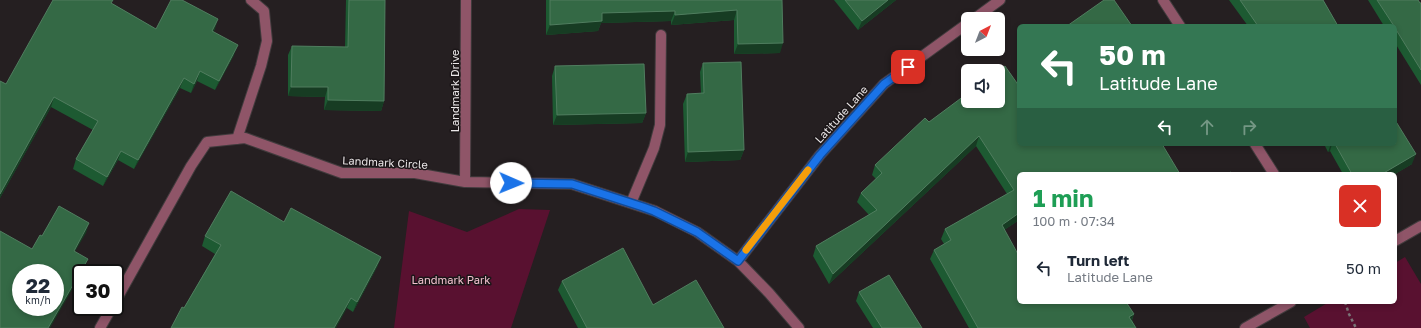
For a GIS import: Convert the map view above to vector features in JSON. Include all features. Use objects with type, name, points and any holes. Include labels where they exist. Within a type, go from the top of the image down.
[{"type":"street","points":[[237,139],[261,66],[267,41],[264,10],[251,0]]},
{"type":"street","name":"Landmark Drive","points":[[465,182],[466,0]]},
{"type":"street","points":[[984,12],[1000,0]]},
{"type":"street","points":[[1163,0],[1179,24]]},
{"type":"street","name":"Latitude Lane","points":[[738,261],[820,155],[884,84],[961,28]]},
{"type":"street","points":[[631,203],[654,148],[660,125],[661,35]]},
{"type":"street","name":"Landmark Circle","points":[[124,286],[191,166],[207,142],[245,138],[342,173],[415,174],[465,182],[572,184],[631,203],[654,211],[697,232],[738,261],[769,293],[799,328]]},
{"type":"street","points":[[1256,146],[1273,172]]},
{"type":"street","points":[[1397,240],[1421,226]]},
{"type":"street","points":[[1245,328],[1287,304]]},
{"type":"street","points":[[100,328],[107,316]]},
{"type":"path","points":[[1346,304],[1356,328]]},
{"type":"green space","name":"Landmark Park","points":[[519,209],[550,210],[511,328],[394,328],[409,211],[467,232]]},
{"type":"green space","points":[[1405,257],[1421,284],[1421,328],[1310,328],[1304,317],[1326,304],[1397,304],[1397,262]]},
{"type":"building","points":[[53,0],[113,0],[111,3],[156,29],[171,0],[182,0],[218,19],[212,31],[238,45],[219,81],[200,71],[194,84],[184,78],[138,160],[121,151],[107,177],[76,159],[98,121],[54,97],[0,194],[0,81],[6,84]]},
{"type":"building","points":[[349,0],[385,0],[384,101],[328,100],[328,87],[291,87],[292,46],[348,47]]},
{"type":"building","points":[[550,0],[782,0],[783,43],[738,44],[737,10],[675,15],[675,11],[602,13],[602,21],[550,25]]},
{"type":"building","points":[[845,0],[888,0],[862,21]]},
{"type":"building","points":[[1104,0],[1114,0],[1131,24],[1070,24]]},
{"type":"building","points":[[1240,0],[1323,0],[1337,24],[1257,24]]},
{"type":"building","points":[[1377,0],[1418,0],[1421,3],[1421,70],[1397,31],[1397,24],[1393,24]]},
{"type":"building","points":[[741,62],[744,150],[688,152],[687,94],[704,93],[703,63]]},
{"type":"building","points":[[644,64],[646,113],[557,115],[555,66]]},
{"type":"building","points":[[1005,66],[1017,83],[1017,146],[1163,146],[1179,172],[1017,172],[1017,214],[1002,225],[1017,252],[1017,304],[1127,304],[1134,314],[1129,317],[1136,328],[978,328],[934,250],[951,240],[945,229],[1014,190],[979,136],[833,274],[816,246],[877,210],[861,193],[882,173],[875,165],[925,118],[929,122],[961,98],[961,108],[1005,108]]},
{"type":"building","points":[[1397,123],[1416,154],[1385,172],[1351,172],[1336,146],[1397,146]]},
{"type":"building","points":[[231,191],[284,222],[291,208],[381,257],[357,302],[351,298],[334,328],[171,328],[182,307],[184,308],[221,245],[205,236]]},
{"type":"building","points":[[59,206],[89,223],[74,251],[88,259],[85,264],[72,264],[72,287],[64,300],[64,264],[12,264],[12,316],[55,316],[48,328],[0,328],[0,231],[32,249],[40,235],[42,236]]},
{"type":"building","points":[[623,248],[653,305],[696,280],[724,328],[587,328],[562,281]]},
{"type":"building","points":[[889,275],[922,328],[882,328],[859,292]]},
{"type":"slow traffic","points":[[746,250],[808,170]]},
{"type":"route","points":[[511,183],[572,184],[643,207],[697,232],[738,261],[820,155],[884,84],[908,67]]}]
